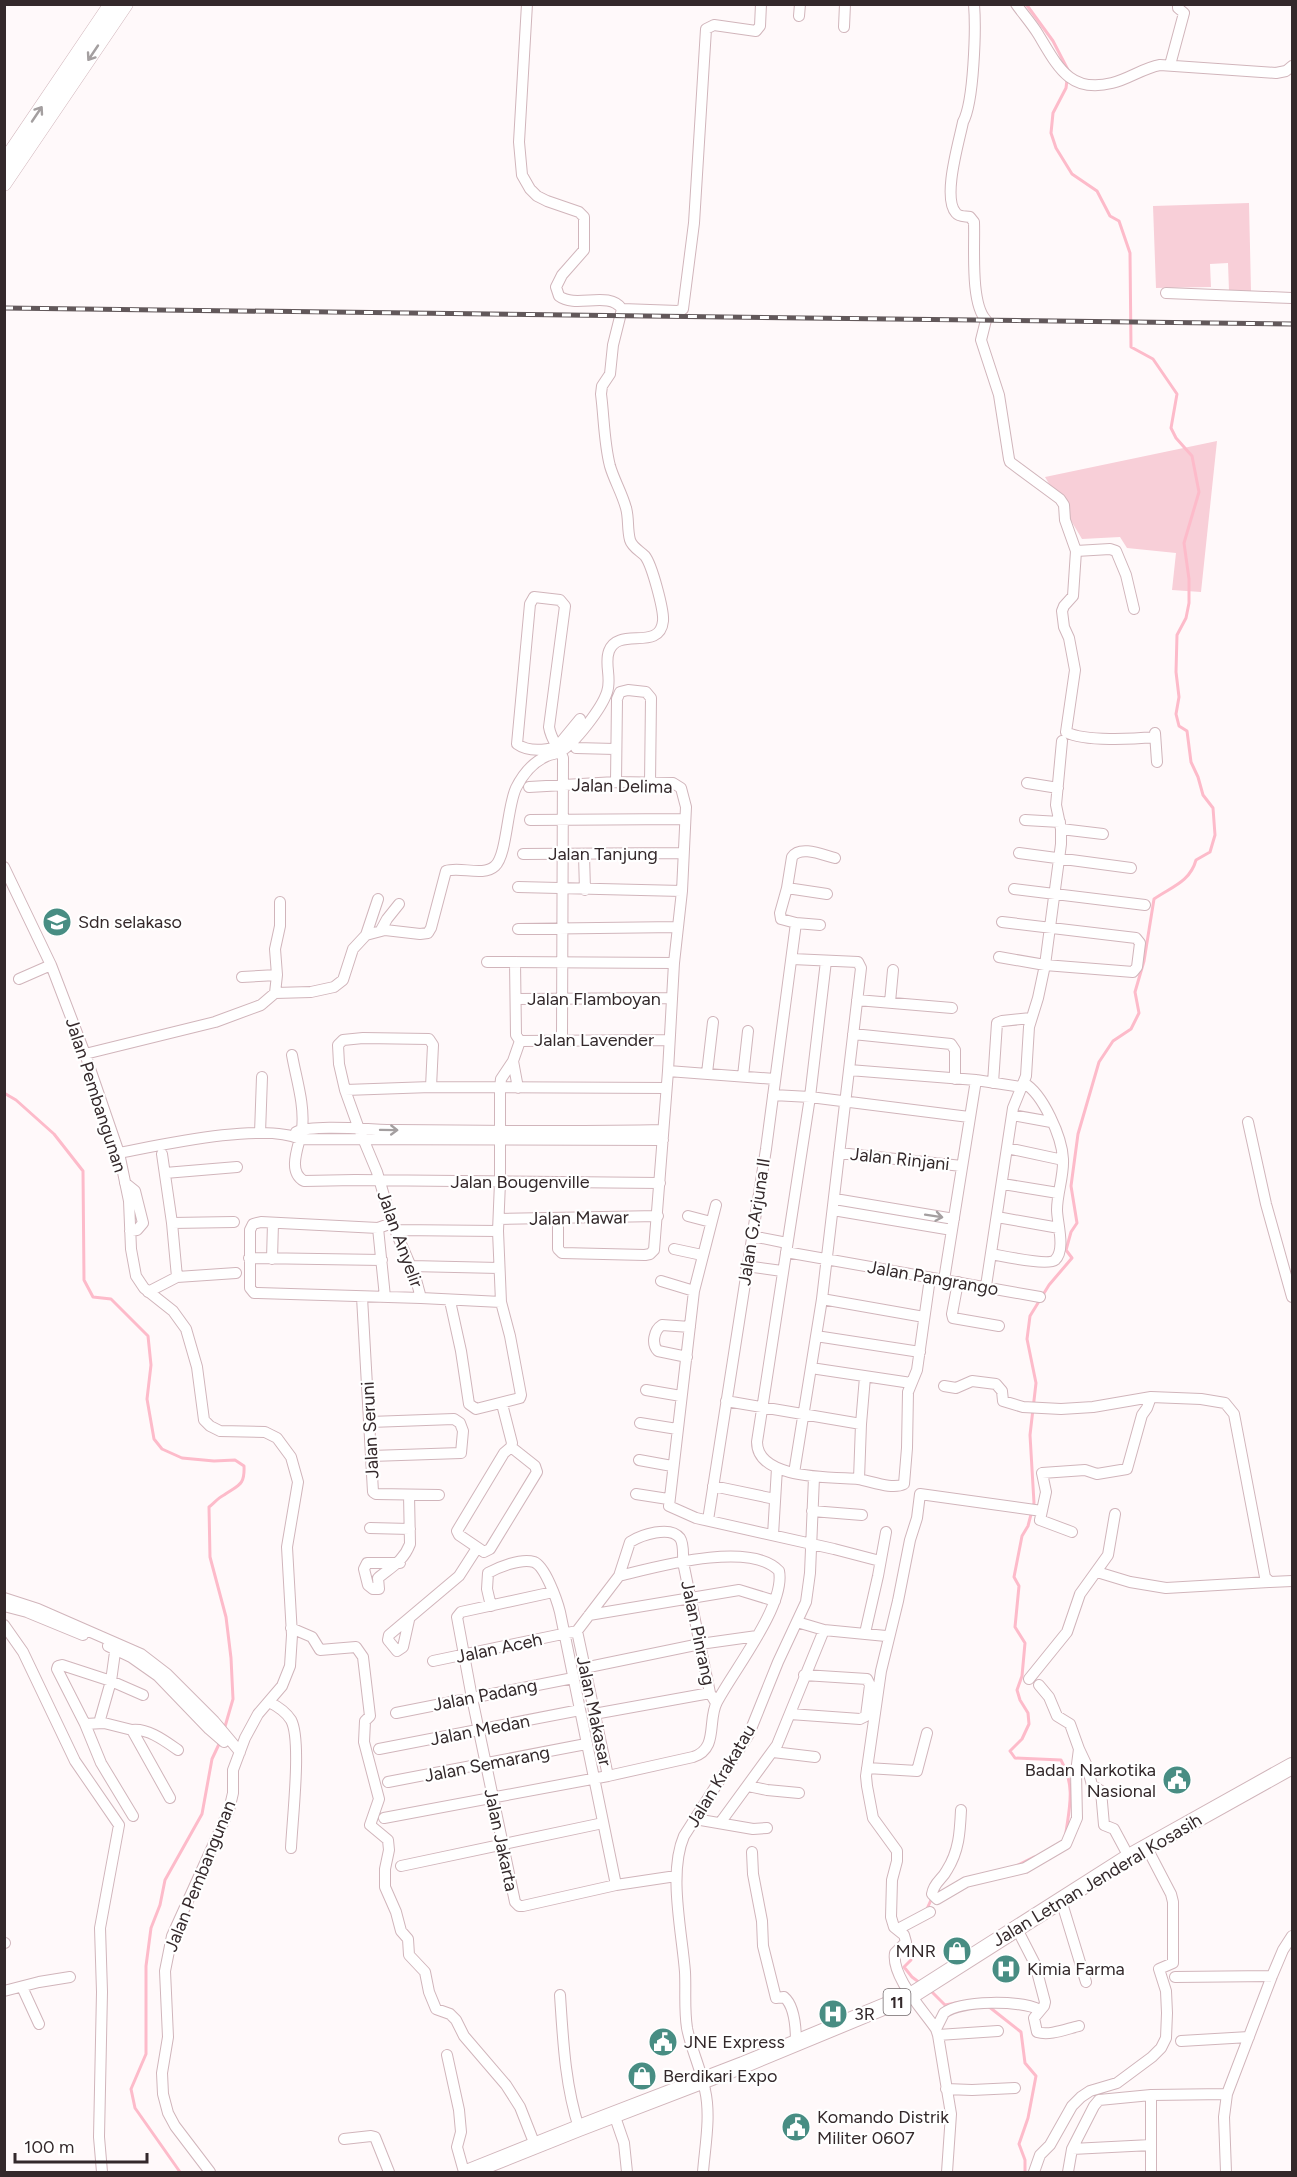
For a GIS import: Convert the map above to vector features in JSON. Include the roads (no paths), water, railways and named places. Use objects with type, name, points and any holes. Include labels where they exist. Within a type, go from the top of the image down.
[{"type":"highway","name":"Jalan Letnan Jenderal Kosasih","points":[[469,2172],[579,2127],[702,2081],[912,1995],[1129,1857],[1293,1766]]},
{"type":"main road","points":[[4,162],[111,4]]},
{"type":"main road","points":[[4,184],[126,4]]},
{"type":"street","points":[[527,4],[519,142],[522,175],[537,196],[579,212],[585,220],[584,250],[562,275],[556,292],[562,299],[572,302],[591,300],[611,302],[622,309],[678,311],[682,309],[694,223],[706,29],[714,25],[756,31],[760,26],[761,4]]},
{"type":"street","points":[[799,16],[800,4]]},
{"type":"street","points":[[844,27],[845,4]]},
{"type":"street","points":[[974,4],[975,32],[967,115],[963,122],[950,193],[955,212],[958,215],[970,217],[974,222],[977,292],[980,311],[986,320],[981,340],[999,395],[1010,462],[1060,499],[1064,505],[1065,520],[1076,551],[1073,596],[1062,611],[1076,670],[1064,737],[1056,805],[1061,825],[1060,859],[1053,893],[1046,965],[1031,1018],[1027,1070],[1012,1115],[986,1287]]},
{"type":"street","points":[[1016,4],[1058,66],[1069,78],[1089,85],[1105,85],[1122,80],[1153,66],[1170,65],[1276,73],[1286,71],[1293,66]]},
{"type":"street","points":[[1170,65],[1183,14],[1178,4]]},
{"type":"street","points":[[1166,292],[1293,298]]},
{"type":"street","points":[[366,935],[381,930],[420,934],[430,931],[446,871],[453,869],[485,870],[496,865],[501,854],[509,807],[517,787],[535,763],[577,737],[606,695],[609,678],[608,657],[611,647],[620,641],[656,636],[660,631],[663,622],[651,565],[631,542],[626,508],[608,455],[601,390],[609,377],[613,345],[622,309]]},
{"type":"street","points":[[1076,551],[1110,549],[1116,551],[1126,574],[1134,609]]},
{"type":"street","points":[[559,749],[537,750],[520,747],[517,742],[530,604],[534,597],[560,600],[565,606],[549,727],[551,739],[559,749],[562,758],[562,1040]]},
{"type":"street","points":[[616,782],[615,750],[619,694],[626,690],[648,693],[651,698],[650,783]]},
{"type":"street","points":[[559,749],[580,719]]},
{"type":"street","points":[[1064,737],[1118,740],[1155,735],[1157,762]]},
{"type":"street","points":[[576,748],[615,750]]},
{"type":"street","name":"Jalan Delima","points":[[529,787],[616,782],[673,783],[681,788],[686,807],[684,819]]},
{"type":"street","points":[[1027,783],[1058,788]]},
{"type":"street","points":[[530,820],[684,819],[682,891],[671,998],[668,1071],[654,1250],[645,1255],[562,1253],[558,1249],[558,1219]]},
{"type":"street","points":[[1025,820],[1103,834]]},
{"type":"street","points":[[820,925],[783,921],[780,917],[792,857],[795,853],[802,851],[835,858]]},
{"type":"street","points":[[1019,853],[1131,868]]},
{"type":"street","name":"Jalan Tanjung","points":[[523,854],[683,854]]},
{"type":"street","points":[[584,855],[585,890]]},
{"type":"street","name":"Jalan Pembangunan","points":[[4,867],[51,965],[119,1153],[129,1201],[135,1272],[141,1285],[173,1311],[186,1329],[197,1367],[201,1409],[207,1423],[220,1431],[265,1432],[272,1435],[282,1443],[291,1457],[298,1482],[287,1547],[291,1628],[290,1666],[282,1686],[254,1721],[238,1755],[233,1770],[231,1802],[172,1936],[165,1971],[168,2037],[162,2073],[163,2094],[175,2127],[210,2172]]},
{"type":"street","points":[[518,887],[682,891]]},
{"type":"street","points":[[787,888],[827,894]]},
{"type":"street","points":[[1014,889],[1145,905]]},
{"type":"street","points":[[85,1054],[215,1022],[261,1005],[275,993],[311,992],[334,987],[343,980],[353,949],[366,935],[378,898]]},
{"type":"street","points":[[275,993],[277,975],[275,949],[280,926],[280,902]]},
{"type":"street","points":[[381,930],[399,904]]},
{"type":"street","points":[[999,957],[1046,965],[1132,972],[1137,968],[1140,943],[1136,938],[1002,922]]},
{"type":"street","name":"Jalan G.Arjuna ll","points":[[708,1520],[773,1095],[796,923]]},
{"type":"street","points":[[518,929],[678,927]]},
{"type":"street","points":[[792,959],[858,962],[860,964],[822,1299],[794,1473]]},
{"type":"street","points":[[826,961],[810,1097],[761,1408],[757,1447],[761,1455],[777,1468],[794,1473],[814,1477],[859,1479],[897,1486],[904,1484],[908,1442],[908,1395],[916,1374],[930,1278]]},
{"type":"street","points":[[487,962],[674,963]]},
{"type":"street","points":[[450,1301],[469,1404],[476,1409],[517,1400],[521,1395],[501,1302],[498,1231],[501,1079],[513,1061],[520,1041],[516,1035],[515,962]]},
{"type":"street","points":[[19,979],[51,965]]},
{"type":"street","points":[[890,1002],[893,970]]},
{"type":"street","points":[[242,977],[277,975]]},
{"type":"street","name":"Jalan Flamboyan","points":[[516,999],[671,998]]},
{"type":"street","points":[[857,1000],[952,1008]]},
{"type":"street","points":[[993,1083],[997,1023],[1031,1018]]},
{"type":"street","points":[[707,1073],[713,1022]]},
{"type":"street","points":[[742,1076],[748,1031]]},
{"type":"street","points":[[853,1034],[951,1044],[955,1050],[955,1079]]},
{"type":"street","name":"Jalan Anyelir","points":[[431,1087],[433,1045],[430,1040],[424,1038],[363,1038],[343,1041],[338,1045],[339,1064],[345,1090],[380,1181],[387,1226],[411,1266],[414,1298],[501,1302]]},
{"type":"street","name":"Jalan Lavender","points":[[520,1041],[669,1040]]},
{"type":"street","points":[[292,1055],[302,1113],[297,1134]]},
{"type":"street","points":[[513,1061],[518,1088]]},
{"type":"street","points":[[849,1070],[1022,1085],[1033,1088],[1040,1097],[1051,1122],[1063,1161],[1057,1212],[1059,1251],[1052,1262],[991,1254]]},
{"type":"street","points":[[668,1071],[775,1079]]},
{"type":"street","points":[[260,1133],[262,1077]]},
{"type":"street","points":[[944,1280],[976,1080]]},
{"type":"street","points":[[345,1090],[431,1087],[666,1088]]},
{"type":"street","points":[[773,1095],[810,1097],[969,1117]]},
{"type":"street","points":[[1012,1115],[1051,1122]]},
{"type":"street","points":[[1248,1122],[1266,1204],[1293,1297]]},
{"type":"street","points":[[119,1153],[211,1137],[260,1133],[663,1135]]},
{"type":"street","name":"Jalan Bougenville","points":[[297,1134],[296,1168],[301,1179],[308,1181],[660,1183]]},
{"type":"street","points":[[1007,1148],[1063,1161]]},
{"type":"street","name":"Jalan Rinjani","points":[[839,1153],[962,1166]]},
{"type":"street","points":[[162,1154],[177,1277]]},
{"type":"street","points":[[165,1173],[237,1167]]},
{"type":"street","points":[[1003,1184],[1058,1193]]},
{"type":"street","points":[[716,1204],[694,1291],[668,1498],[669,1506],[708,1520],[880,1561]]},
{"type":"street","points":[[834,1204],[953,1224]]},
{"type":"street","name":"Jalan Mawar","points":[[499,1219],[658,1216]]},
{"type":"street","points":[[688,1216],[711,1222]]},
{"type":"street","points":[[997,1217],[1059,1228]]},
{"type":"street","points":[[172,1223],[234,1222]]},
{"type":"street","points":[[414,1298],[254,1293],[249,1286],[252,1225],[261,1222],[498,1231]]},
{"type":"street","points":[[272,1258],[273,1223]]},
{"type":"street","points":[[385,1297],[382,1260],[387,1226]]},
{"type":"street","name":"Jalan Pangrango","points":[[752,1236],[827,1259],[1040,1297]]},
{"type":"street","points":[[674,1249],[702,1255]]},
{"type":"street","points":[[249,1258],[382,1260]]},
{"type":"street","points":[[411,1266],[499,1268]]},
{"type":"street","points":[[746,1266],[782,1271]]},
{"type":"street","points":[[148,1292],[177,1277],[236,1273]]},
{"type":"street","points":[[661,1281],[694,1291]]},
{"type":"street","points":[[958,1282],[953,1318],[999,1326]]},
{"type":"street","name":"Jalan Seruni","points":[[362,1297],[374,1493],[409,1495]]},
{"type":"street","points":[[822,1299],[924,1317]]},
{"type":"street","points":[[687,1357],[658,1351],[654,1347],[654,1340],[656,1330],[662,1324],[690,1327]]},
{"type":"street","points":[[816,1336],[920,1352]]},
{"type":"street","points":[[811,1368],[911,1383]]},
{"type":"street","points":[[859,1479],[865,1377]]},
{"type":"street","points":[[944,1386],[956,1388],[972,1381],[996,1384],[1002,1391],[1003,1401],[1011,1405],[1051,1408],[1093,1407],[1151,1397],[1221,1401],[1232,1409],[1249,1484],[1265,1577],[1269,1582]]},
{"type":"street","points":[[646,1390],[681,1396]]},
{"type":"street","points":[[1072,1532],[1042,1521],[1040,1518],[1046,1492],[1041,1475],[1085,1470],[1098,1474],[1126,1469],[1142,1415],[1151,1397]]},
{"type":"street","points":[[726,1401],[861,1424]]},
{"type":"street","points":[[502,1404],[511,1447],[504,1453],[457,1531],[459,1535],[484,1552],[490,1549],[537,1473],[535,1466],[511,1447]]},
{"type":"street","points":[[370,1422],[454,1419],[460,1423],[463,1431],[461,1453],[371,1456]]},
{"type":"street","points":[[640,1423],[677,1429]]},
{"type":"street","points":[[639,1460],[672,1466]]},
{"type":"street","points":[[773,1535],[777,1468]]},
{"type":"street","name":"Jalan Krakatau","points":[[703,2172],[707,2106],[705,2088],[685,2016],[685,1975],[676,1876],[680,1846],[749,1734],[808,1593],[814,1477]]},
{"type":"street","points":[[713,1486],[775,1499]]},
{"type":"street","points":[[636,1494],[668,1498]]},
{"type":"street","points":[[947,2172],[951,2114],[937,2032],[902,1980],[894,1959],[895,1953],[906,1942],[904,1935],[894,1927],[891,1917],[892,1880],[897,1862],[897,1851],[873,1818],[867,1786],[867,1768],[881,1671],[910,1540],[918,1515],[919,1496],[924,1494],[1042,1510]]},
{"type":"street","points":[[400,1563],[410,1544],[409,1495],[439,1495]]},
{"type":"street","points":[[812,1510],[862,1515]]},
{"type":"street","points":[[1115,1514],[1108,1555],[1080,1594],[1067,1632],[1034,1682],[1048,1697],[1057,1716],[1070,1724],[1092,1785],[1101,1791],[1104,1826],[1114,1829],[1129,1857]]},
{"type":"street","points":[[370,1528],[410,1529]]},
{"type":"street","name":"Jalan Pinrang","points":[[620,1576],[628,1545],[634,1540],[662,1532],[675,1534],[682,1544],[683,1562],[710,1693],[716,1703]]},
{"type":"street","points":[[865,1633],[886,1532]]},
{"type":"street","points":[[409,1620],[459,1576],[477,1548]]},
{"type":"street","points":[[608,1776],[701,1754],[705,1751],[712,1734],[716,1703],[757,1636],[775,1601],[780,1578],[777,1568],[770,1564],[732,1555],[683,1562],[620,1576]]},
{"type":"street","name":"Jalan Makasar","points":[[491,1606],[487,1574],[520,1562],[530,1561],[539,1565],[556,1598],[565,1634],[616,1885]]},
{"type":"street","points":[[1097,1572],[1130,1582],[1166,1588],[1293,1581]]},
{"type":"street","name":"Jalan Makasar","points":[[565,1634],[577,1631],[620,1576]]},
{"type":"street","points":[[589,1615],[739,1590],[775,1601]]},
{"type":"street","points":[[491,1606],[553,1592]]},
{"type":"street","points":[[4,1598],[38,1609],[116,1646],[158,1676],[209,1730],[219,1732],[238,1755]]},
{"type":"street","points":[[4,1606],[27,1612],[116,1646]]},
{"type":"street","name":"Jalan Jakarta","points":[[491,1606],[458,1614],[457,1621],[501,1844],[516,1905],[616,1885],[676,1876]]},
{"type":"street","points":[[797,1623],[824,1630],[886,1636]]},
{"type":"street","points":[[4,1625],[23,1652],[75,1761],[119,1825],[100,1928],[102,1992],[99,2138],[102,2172]]},
{"type":"street","points":[[291,1628],[312,1637],[320,1650],[356,1647],[363,1657],[370,1716],[366,1721],[364,1742],[380,1799],[370,1825],[388,1840],[385,1887],[387,1896],[396,1912],[401,1931],[408,1940],[408,1955],[425,1972],[429,1992],[436,2008],[450,2014],[456,2020],[464,2036],[506,2085],[520,2107],[535,2145]]},
{"type":"street","points":[[720,1823],[773,1752],[824,1630]]},
{"type":"street","name":"Jalan Makasar","points":[[577,1631],[608,1776],[593,1778]]},
{"type":"street","name":"Jalan Aceh","points":[[433,1661],[565,1634]]},
{"type":"street","points":[[584,1668],[700,1644],[757,1636]]},
{"type":"street","points":[[99,1724],[111,1682],[116,1646]]},
{"type":"street","points":[[133,1816],[101,1763],[57,1666],[62,1665],[143,1695]]},
{"type":"street","points":[[790,1714],[860,1719],[866,1716],[870,1685],[867,1679],[804,1675]]},
{"type":"street","name":"Jalan Padang","points":[[396,1713],[573,1678]]},
{"type":"street","points":[[594,1714],[710,1693]]},
{"type":"street","points":[[269,1702],[285,1713],[293,1727],[296,1762],[291,1848]]},
{"type":"street","name":"Jalan Medan","points":[[379,1749],[580,1710]]},
{"type":"street","points":[[85,1724],[99,1724],[150,1733],[178,1750]]},
{"type":"street","points":[[132,1730],[170,1798]]},
{"type":"street","points":[[867,1768],[917,1770],[927,1733]]},
{"type":"street","name":"Jalan Semarang","points":[[388,1782],[586,1744]]},
{"type":"street","points":[[961,1810],[960,1836],[948,1869],[933,1888],[932,1894],[936,1899],[966,1882],[1025,1868],[1066,1844],[1077,1818],[1076,1772],[1079,1749]]},
{"type":"street","points":[[773,1752],[815,1756]]},
{"type":"street","points":[[384,1818],[593,1778]]},
{"type":"street","points":[[748,1786],[799,1793]]},
{"type":"street","points":[[695,1819],[753,1829],[767,1828]]},
{"type":"street","points":[[401,1866],[603,1823]]},
{"type":"street","points":[[1034,2172],[1040,2155],[1050,2145],[1072,2106],[1090,2091],[1117,2083],[1157,2053],[1166,2038],[1166,1991],[1159,1969],[1173,1963],[1174,1910],[1171,1894],[1146,1848]]},
{"type":"street","points":[[752,1852],[765,1956],[776,1998],[784,1997],[788,2002],[796,2029],[796,2043]]},
{"type":"street","points":[[1061,1900],[1086,1982]]},
{"type":"street","points":[[898,1929],[930,1912]]},
{"type":"street","points":[[1016,1928],[1035,1964],[1045,2002],[1034,2018],[1035,2028],[1039,2033],[1051,2033],[1079,2026]]},
{"type":"street","points":[[1226,2172],[1224,2117],[1227,2094],[1272,1976],[1283,1950],[1293,1936]]},
{"type":"street","points":[[1175,1977],[1272,1976]]},
{"type":"street","points":[[4,1991],[70,1977]]},
{"type":"street","points":[[22,1987],[39,2024]]},
{"type":"street","points":[[560,1995],[565,2063],[573,2109],[579,2127]]},
{"type":"street","points":[[937,2032],[944,2013],[957,2007],[1015,2004],[1040,2010]]},
{"type":"street","points":[[937,2032],[998,2031]]},
{"type":"street","points":[[1181,2041],[1249,2037]]},
{"type":"street","points":[[447,2055],[459,2105],[461,2132],[457,2147],[464,2172]]},
{"type":"street","points":[[946,2089],[1015,2088]]},
{"type":"street","points":[[1068,2172],[1072,2149],[1099,2100],[1151,2095],[1227,2094]]},
{"type":"street","points":[[1151,2095],[1151,2172]]},
{"type":"street","points":[[614,2114],[624,2143],[627,2172]]},
{"type":"street","points":[[344,2139],[375,2137],[389,2172]]},
{"type":"street","points":[[1072,2149],[1151,2145]]},
{"type":"waterway","points":[[1026,4],[1053,41],[1068,70]]},
{"type":"waterway","points":[[1066,1832],[1070,1787],[1061,1760],[1015,1758],[1010,1751],[1022,1739],[1029,1724],[1028,1713],[1017,1690],[1022,1676],[1025,1643],[1015,1627],[1019,1586],[1014,1577],[1022,1536],[1028,1526],[1034,1503],[1030,1435],[1036,1383],[1027,1339],[1030,1316],[1049,1285],[1072,1258],[1066,1250],[1071,1232],[1077,1223],[1071,1186],[1078,1134],[1099,1062],[1113,1041],[1131,1029],[1139,1013],[1135,992],[1144,961],[1154,899],[1185,879],[1196,860],[1210,852],[1215,835],[1213,808],[1203,795],[1191,762],[1187,731],[1179,726],[1176,714],[1179,697],[1176,672],[1177,635],[1186,618],[1189,603],[1189,579],[1184,543],[1199,492],[1192,456],[1176,438],[1171,428],[1177,394],[1153,359],[1131,347],[1130,253],[1119,221],[1110,216],[1097,191],[1072,174],[1056,148],[1051,133],[1053,113],[1066,88],[1067,80]]},
{"type":"waterway","points":[[4,1093],[16,1100],[54,1134],[83,1171],[84,1280],[93,1297],[111,1299],[148,1336],[151,1365],[147,1399],[154,1439],[162,1449],[182,1458],[235,1460],[244,1466],[240,1484],[209,1507],[210,1557],[226,1617],[231,1658],[233,1699],[224,1730]]},
{"type":"waterway","points":[[180,2172],[135,2108],[131,2089],[146,2054],[146,1966],[151,1928],[160,1905],[165,1880],[202,1814],[212,1759],[220,1742]]},
{"type":"waterway","points":[[1018,1865],[1034,1857]]},
{"type":"waterway","points":[[926,1911],[931,1900]]},
{"type":"waterway","points":[[907,1946],[911,1960],[904,1967],[920,1983]]},
{"type":"waterway","points":[[930,1990],[945,2005],[956,2003]]},
{"type":"waterway","points":[[988,2006],[1021,2032],[1025,2063],[1036,2076],[1028,2118],[1019,2144],[1025,2160],[1025,2172]]},
{"type":"railway","points":[[4,308],[1292,324]]},
{"type":"place","name":"Sdn selakaso","points":[[57,922]]},
{"type":"place","name":"Badan Narkotika Nasional","points":[[1177,1780]]},
{"type":"place","name":"MNR","points":[[957,1951]]},
{"type":"place","name":"Kimia Farma","points":[[1006,1969]]},
{"type":"place","name":"3R","points":[[833,2014]]},
{"type":"place","name":"JNE Express","points":[[663,2042]]},
{"type":"place","name":"Berdikari Expo","points":[[642,2076]]},
{"type":"place","name":"Komando Distrik Militer 0607","points":[[796,2127]]}]
